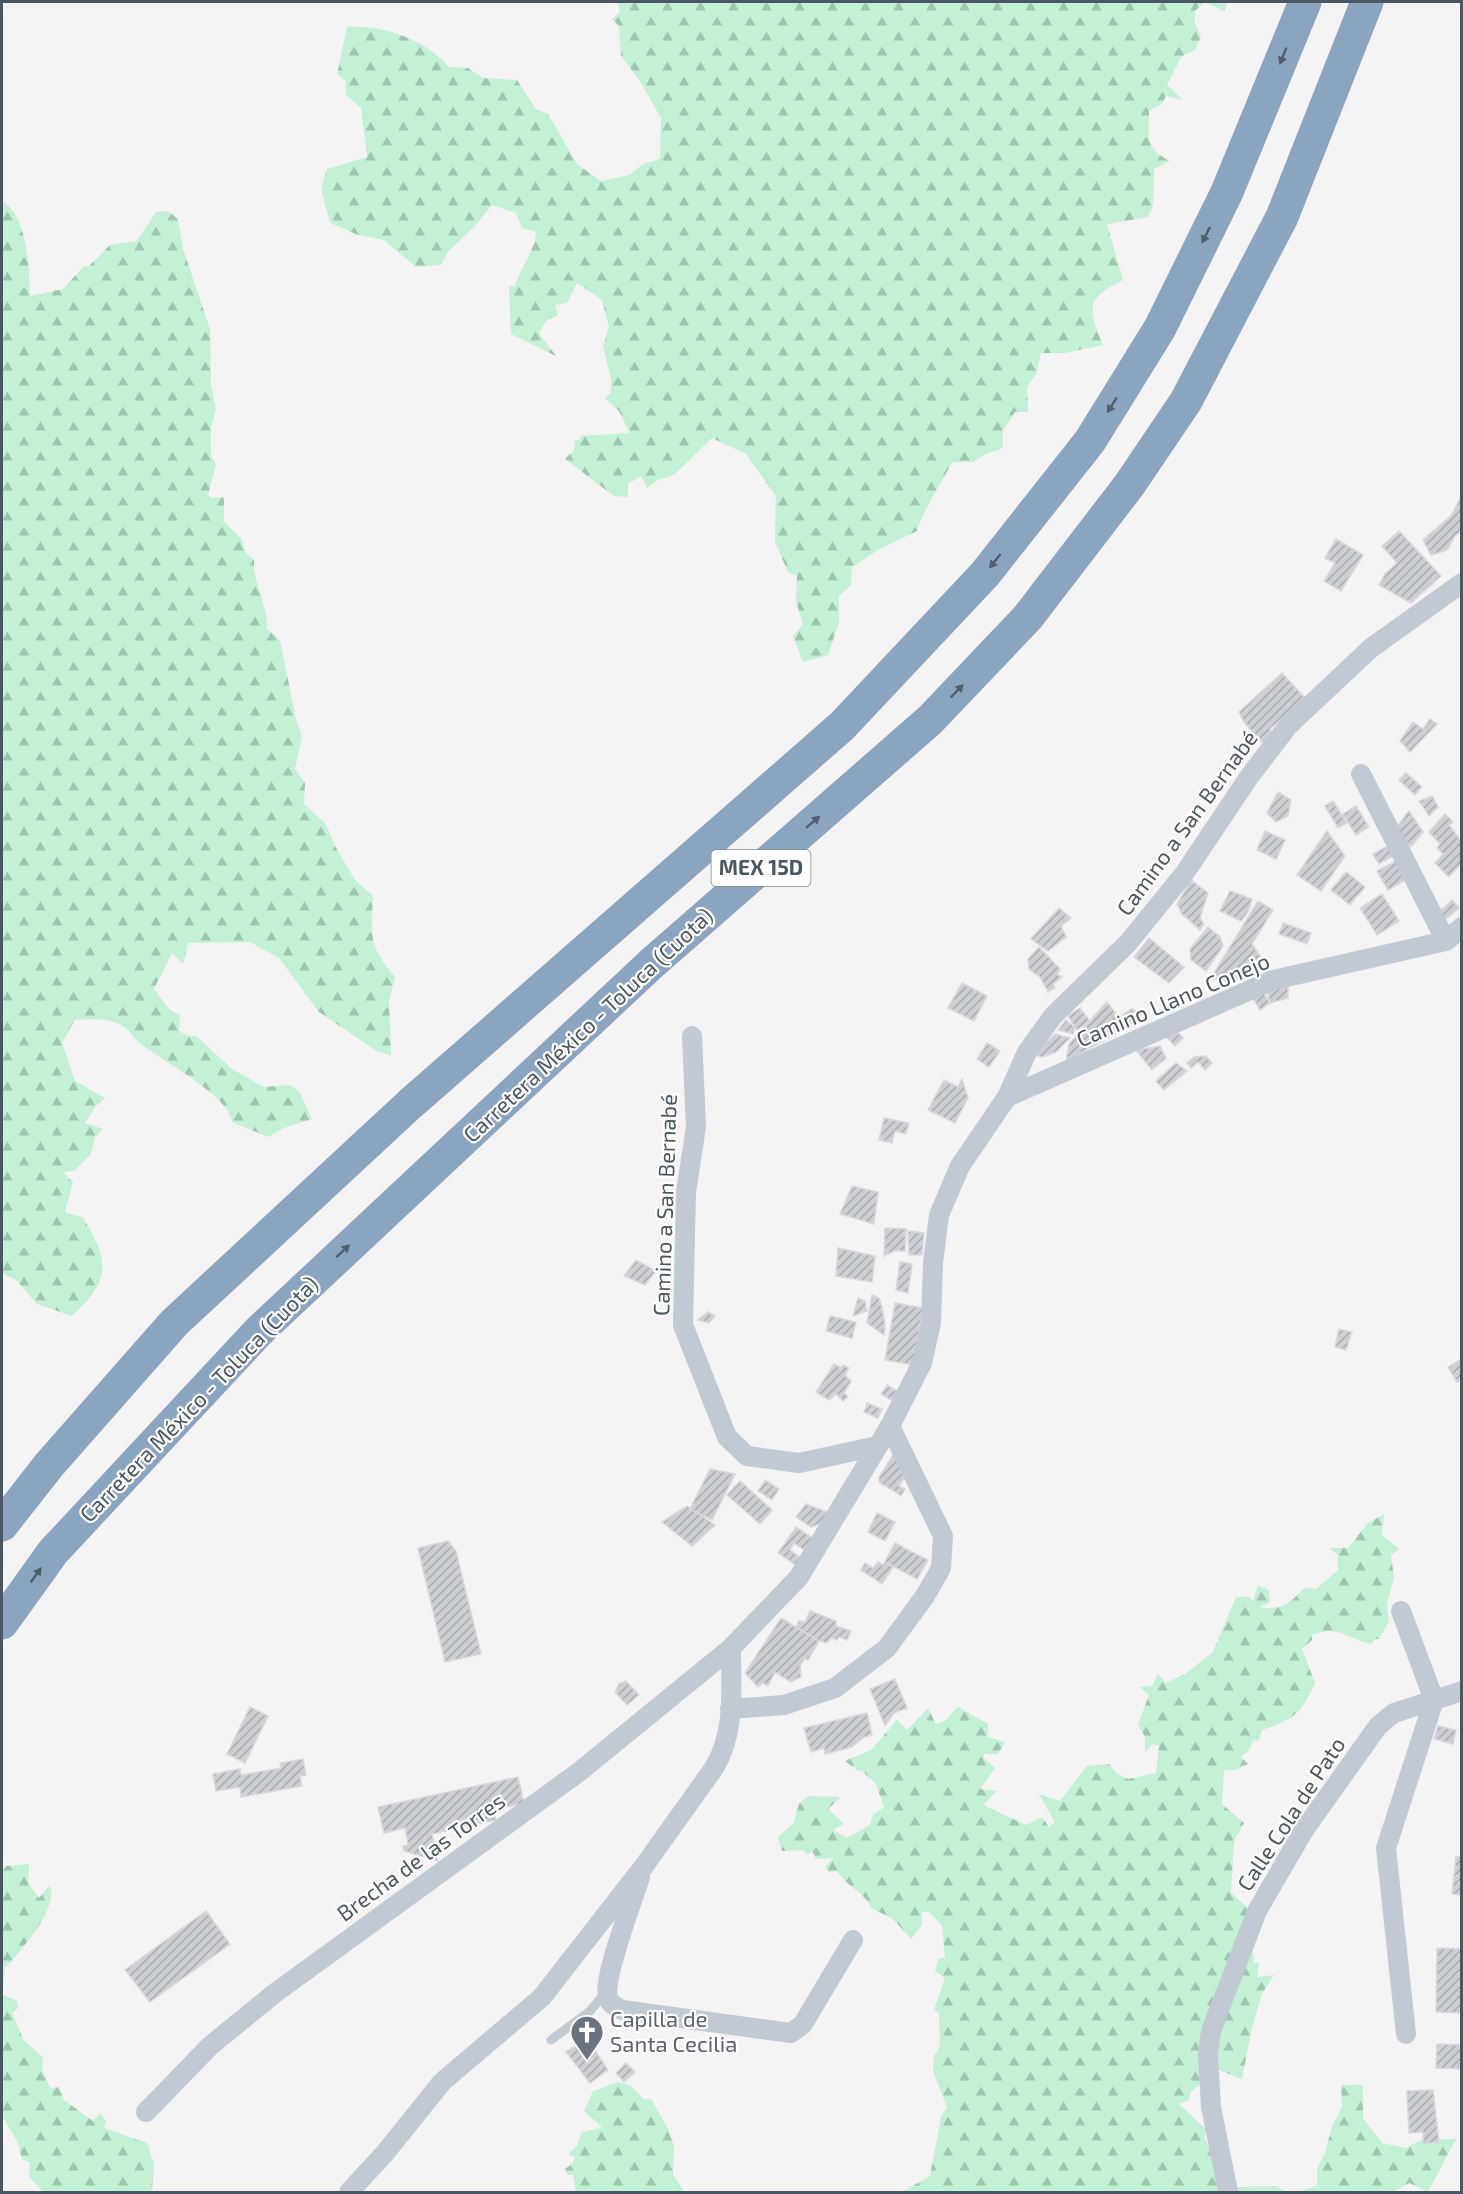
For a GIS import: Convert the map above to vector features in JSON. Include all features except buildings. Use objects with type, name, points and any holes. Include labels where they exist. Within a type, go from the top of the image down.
[{"type":"highway","name":"MEX 15D","points":[[2,1525],[49,1465],[174,1323],[410,1104],[842,726],[985,574],[1090,441],[1160,328],[1227,192],[1305,2]]},
{"type":"highway","name":"Carretera México - Toluca (Cuota)","points":[[2,1623],[53,1552],[258,1331],[651,964],[930,720],[1028,617],[1130,484],[1186,400],[1282,218],[1333,94],[1367,2]]},
{"type":"street","name":"Camino a San Bernabé","points":[[692,1036],[696,1127],[686,1192],[683,1326],[727,1437],[747,1456],[799,1463],[877,1446],[890,1426],[922,1363],[931,1323],[933,1263],[939,1215],[960,1166],[1007,1096],[1027,1052],[1053,1016],[1128,943],[1184,874],[1249,777],[1288,726],[1371,648],[1461,583]]},
{"type":"street","points":[[1361,774],[1446,941],[1461,927]]},
{"type":"street","name":"Camino Llano Conejo","points":[[1007,1096],[1273,980],[1446,941]]},
{"type":"street","points":[[730,1709],[784,1705],[835,1688],[887,1648],[925,1596],[941,1568],[942,1536],[890,1426]]},
{"type":"street","name":"Brecha de las Torres","points":[[146,2112],[210,2046],[275,1993],[579,1772],[731,1648],[799,1577],[837,1517],[877,1446]]},
{"type":"street","points":[[1401,1611],[1434,1700],[1386,1848],[1406,2034]]},
{"type":"street","points":[[350,2193],[442,2082],[542,1997],[644,1866],[722,1754],[729,1732],[731,1648]]},
{"type":"street","name":"Calle Cola de Pato","points":[[1228,2193],[1211,2107],[1208,2055],[1211,2031],[1257,1911],[1304,1830],[1378,1726],[1394,1713],[1461,1691]]},
{"type":"street","points":[[644,1866],[609,1976],[608,1990],[612,2006],[622,2010],[790,2033],[804,2024],[853,1940]]},
{"type":"lane","points":[[1333,94],[1379,2]]},
{"type":"lane","points":[[551,2040],[590,2011],[608,1990]]},
{"type":"green space","points":[[617,2],[1205,2],[1195,11],[1195,24],[1201,37],[1195,50],[1181,57],[1167,85],[1183,100],[1166,96],[1162,104],[1149,111],[1149,135],[1152,146],[1170,161],[1154,169],[1153,205],[1148,217],[1107,224],[1123,280],[1101,293],[1093,306],[1094,322],[1103,345],[1065,353],[1041,353],[1036,374],[1027,387],[1028,412],[1015,412],[1003,430],[1003,448],[973,462],[952,462],[928,505],[917,531],[878,550],[852,567],[851,585],[839,596],[839,622],[828,655],[803,662],[793,636],[803,624],[796,601],[797,576],[788,572],[775,542],[776,496],[746,454],[712,438],[674,475],[658,480],[647,488],[641,476],[628,484],[628,497],[614,496],[565,459],[574,450],[575,440],[580,440],[580,436],[630,433],[619,411],[605,398],[611,392],[611,379],[603,346],[609,327],[602,300],[577,283],[567,303],[555,305],[558,315],[546,321],[539,333],[556,356],[511,334],[509,286],[515,286],[533,246],[536,232],[522,228],[516,213],[492,205],[475,226],[447,253],[441,265],[416,267],[384,240],[358,235],[330,223],[321,189],[327,169],[367,157],[361,108],[345,94],[346,81],[337,74],[347,27],[389,31],[428,49],[449,67],[468,68],[483,78],[517,80],[536,109],[548,114],[577,164],[601,181],[629,175],[644,164],[660,159],[661,118],[640,81],[621,56],[619,26],[612,19],[620,12]]},
{"type":"green space","points":[[1205,2],[1227,2],[1224,11]]},
{"type":"green space","points":[[2,201],[11,208],[22,230],[28,257],[30,296],[63,289],[84,266],[89,266],[110,245],[137,241],[156,212],[168,211],[178,219],[183,249],[210,329],[211,385],[216,409],[211,428],[211,455],[216,464],[208,495],[212,498],[224,497],[224,522],[241,538],[246,553],[254,560],[267,629],[280,640],[296,720],[302,736],[295,769],[305,783],[304,804],[326,824],[335,846],[355,880],[373,896],[373,940],[380,956],[395,977],[389,1001],[391,1056],[375,1050],[319,1012],[279,958],[250,942],[188,943],[183,964],[172,953],[154,989],[170,1010],[180,1015],[179,1031],[188,1036],[196,1036],[232,1069],[264,1087],[291,1085],[300,1093],[312,1119],[284,1128],[268,1137],[232,1122],[229,1112],[208,1091],[141,1044],[121,1025],[105,1020],[75,1020],[62,1043],[75,1081],[105,1098],[96,1106],[85,1123],[103,1129],[95,1137],[91,1154],[74,1171],[63,1172],[73,1182],[65,1212],[83,1218],[102,1258],[100,1281],[94,1292],[72,1316],[37,1304],[16,1280],[2,1273]]},
{"type":"green space","points":[[1384,1514],[1382,1535],[1399,1549],[1391,1555],[1394,1578],[1387,1603],[1389,1621],[1379,1639],[1375,1639],[1371,1644],[1335,1631],[1312,1635],[1312,1640],[1302,1649],[1315,1683],[1301,1709],[1282,1722],[1262,1730],[1258,1741],[1253,1740],[1249,1750],[1241,1757],[1248,1764],[1236,1770],[1224,1770],[1222,1804],[1244,1823],[1234,1841],[1231,1893],[1249,1909],[1254,1963],[1259,1963],[1257,1977],[1274,1975],[1262,1994],[1252,2027],[1242,2079],[1216,2069],[1191,2092],[1189,2100],[1179,2104],[1208,2131],[1204,2136],[1225,2180],[1239,2187],[1275,2186],[1288,2192],[902,2192],[930,2176],[941,2117],[947,2107],[933,2071],[934,2056],[940,2046],[939,2014],[934,2010],[945,1978],[935,1971],[938,1959],[945,1957],[942,1925],[928,1911],[921,1913],[922,1925],[911,1939],[892,1918],[872,1909],[865,1898],[837,1871],[829,1872],[825,1867],[833,1858],[816,1859],[812,1851],[808,1855],[803,1850],[782,1851],[778,1837],[793,1824],[799,1804],[808,1796],[841,1797],[828,1809],[844,1824],[833,1830],[847,1838],[870,1825],[873,1815],[884,1807],[876,1784],[862,1771],[858,1771],[845,1761],[871,1750],[897,1720],[907,1730],[928,1708],[936,1724],[946,1720],[958,1707],[988,1724],[988,1737],[1005,1742],[998,1754],[984,1754],[984,1758],[995,1768],[980,1789],[997,1791],[983,1805],[1026,1825],[1042,1817],[1049,1827],[1055,1822],[1039,1794],[1060,1801],[1087,1766],[1109,1764],[1116,1773],[1128,1779],[1156,1773],[1159,1746],[1152,1744],[1145,1753],[1145,1737],[1138,1725],[1149,1695],[1140,1687],[1152,1686],[1158,1674],[1166,1683],[1185,1674],[1213,1652],[1236,1597],[1249,1597],[1253,1601],[1258,1585],[1269,1590],[1270,1602],[1259,1607],[1273,1608],[1289,1602],[1304,1588],[1316,1589],[1338,1570],[1338,1555],[1329,1548],[1348,1548],[1368,1523]]},
{"type":"green space","points":[[29,1864],[28,1883],[39,1898],[49,1886],[52,1892],[48,1910],[42,1920],[5,1968],[2,1994],[2,1872],[6,1866]]},
{"type":"green space","points":[[2,1994],[17,2001],[18,2008],[12,2013],[24,2041],[43,2057],[42,2069],[50,2088],[59,2087],[64,2100],[93,2121],[100,2113],[106,2121],[104,2128],[147,2143],[154,2164],[152,2192],[43,2192],[29,2177],[30,2163],[22,2159],[17,2141],[2,2116]]},
{"type":"green space","points":[[618,2082],[631,2086],[644,2099],[651,2099],[667,2127],[674,2146],[673,2174],[684,2192],[576,2192],[573,2175],[568,2175],[565,2169],[573,2163],[575,2157],[568,2154],[577,2146],[581,2133],[602,2127],[584,2111],[593,2091]]},
{"type":"green space","points":[[1341,2085],[1363,2085],[1363,2118],[1382,2143],[1406,2148],[1421,2140],[1456,2139],[1428,2192],[1409,2183],[1393,2192],[1297,2192],[1317,2186],[1317,2169],[1342,2106]]},
{"type":"place","name":"Capilla de Santa Cecilia","points":[[587,2061]]}]
